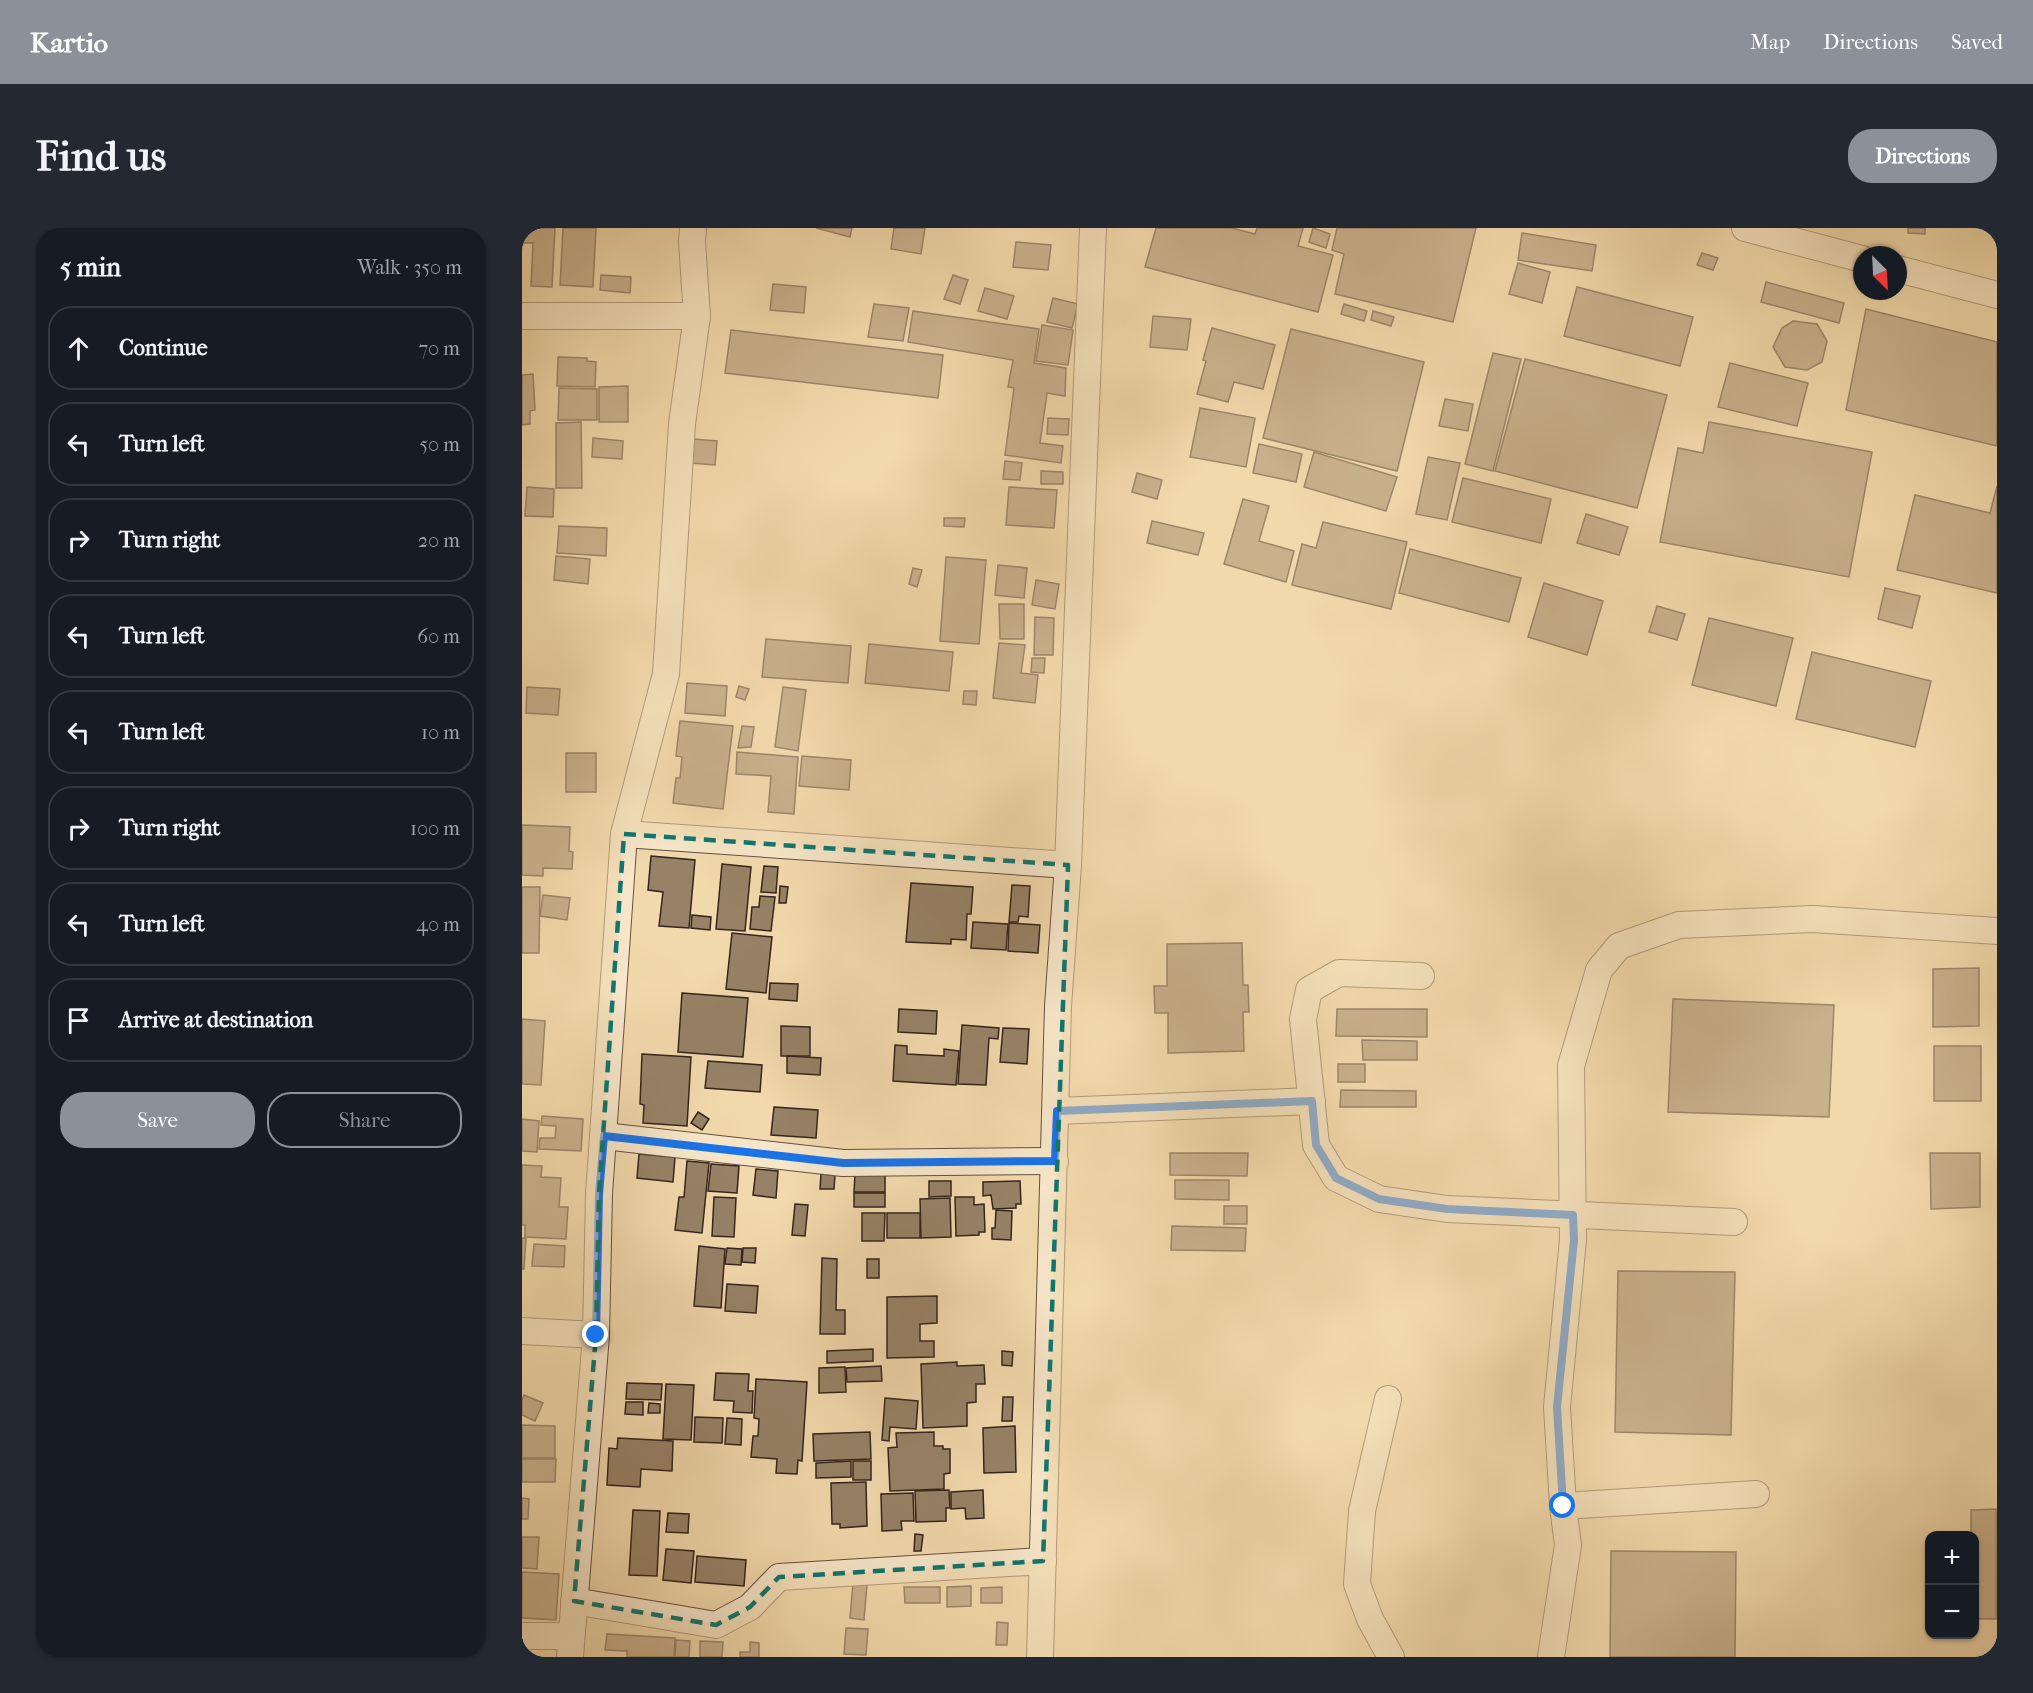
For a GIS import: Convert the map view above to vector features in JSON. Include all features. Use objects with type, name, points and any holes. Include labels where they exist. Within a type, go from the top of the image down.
[{"type":"street","points":[[522,1636],[570,1646],[596,1335],[599,1194],[624,834],[666,674],[682,424],[697,316],[693,228]]},
{"type":"street","points":[[1040,1657],[1057,1111],[1058,1006],[1068,865],[1094,228]]},
{"type":"street","points":[[1745,228],[1853,257]]},
{"type":"street","points":[[1907,271],[1997,295]]},
{"type":"street","points":[[522,316],[697,316]]},
{"type":"street","points":[[624,834],[1068,865]]},
{"type":"street","points":[[1551,1657],[1568,1545],[1563,1506],[1557,1407],[1574,1240],[1571,1066],[1599,970],[1619,946],[1679,925],[1813,919],[1997,931]]},
{"type":"street","points":[[1421,976],[1340,973],[1309,990],[1303,1019],[1316,1145],[1336,1178],[1379,1199],[1447,1209],[1734,1222]]},
{"type":"street","points":[[1057,1111],[1312,1101]]},
{"type":"street","points":[[604,1136],[843,1163],[1055,1161]]},
{"type":"street","points":[[522,1331],[596,1335]]},
{"type":"street","points":[[1388,1399],[1362,1511],[1357,1584],[1370,1618],[1391,1657]]},
{"type":"street","points":[[1563,1506],[1756,1494]]},
{"type":"street","points":[[574,1601],[716,1625],[750,1606],[779,1577],[1043,1561]]},
{"type":"highlighted area","points":[[624,834],[1068,865],[1043,1561],[779,1577],[750,1607],[716,1625],[574,1601],[596,1335],[599,1194]]},
{"type":"building","points":[[522,228],[555,228],[552,287],[531,286],[533,243],[522,243]]},
{"type":"building","points":[[563,228],[596,228],[593,287],[560,285]]},
{"type":"building","points":[[816,228],[852,228],[850,237]]},
{"type":"building","points":[[894,228],[925,228],[921,254],[891,249]]},
{"type":"building","points":[[1156,228],[1232,228],[1255,234],[1257,228],[1303,228],[1298,246],[1333,255],[1318,312],[1145,267]]},
{"type":"building","points":[[1313,228],[1330,234],[1326,248],[1309,242]]},
{"type":"building","points":[[1337,228],[1476,228],[1453,322],[1335,294],[1344,254],[1332,250]]},
{"type":"building","points":[[1908,228],[1925,228],[1925,234],[1908,233]]},
{"type":"building","points":[[1522,233],[1596,245],[1592,271],[1518,260]]},
{"type":"building","points":[[1016,242],[1051,245],[1048,270],[1013,267]]},
{"type":"building","points":[[1702,253],[1718,258],[1713,270],[1697,265]]},
{"type":"building","points":[[1518,263],[1550,272],[1542,303],[1509,294]]},
{"type":"building","points":[[601,275],[631,277],[630,293],[600,290]]},
{"type":"building","points":[[953,275],[968,280],[960,304],[944,299]]},
{"type":"building","points":[[1766,282],[1844,303],[1839,323],[1761,302]]},
{"type":"building","points":[[773,284],[806,287],[804,313],[770,310]]},
{"type":"building","points":[[1577,287],[1693,317],[1680,366],[1564,336]]},
{"type":"building","points":[[985,288],[1014,296],[1007,319],[978,311]]},
{"type":"building","points":[[1053,298],[1078,304],[1072,328],[1047,322]]},
{"type":"building","points":[[874,304],[909,308],[903,341],[868,337]]},
{"type":"building","points":[[1344,304],[1367,311],[1364,321],[1341,314]]},
{"type":"building","points":[[1866,309],[1997,342],[1997,446],[1846,410]]},
{"type":"building","points":[[913,311],[1039,329],[1034,363],[1066,368],[1065,396],[1047,393],[1040,443],[1063,446],[1061,463],[1005,455],[1014,388],[1008,387],[1013,360],[908,342]]},
{"type":"building","points":[[1373,311],[1394,317],[1391,326],[1371,320]]},
{"type":"building","points":[[1153,316],[1191,319],[1187,350],[1150,347]]},
{"type":"building","points":[[1793,321],[1817,324],[1827,341],[1822,362],[1807,370],[1785,367],[1773,347],[1782,328]]},
{"type":"building","points":[[1042,325],[1073,330],[1068,365],[1036,361]]},
{"type":"building","points":[[1212,328],[1275,345],[1263,389],[1234,382],[1228,402],[1197,394]]},
{"type":"building","points":[[1291,329],[1424,362],[1397,471],[1263,438]]},
{"type":"building","points":[[731,330],[943,355],[938,398],[725,373]]},
{"type":"building","points":[[1493,353],[1521,359],[1493,471],[1465,464]]},
{"type":"building","points":[[558,357],[587,358],[587,361],[596,362],[595,387],[557,386]]},
{"type":"building","points":[[1525,359],[1667,395],[1637,508],[1495,471]]},
{"type":"building","points":[[1730,363],[1808,383],[1797,426],[1718,407]]},
{"type":"building","points":[[533,374],[535,410],[530,411],[530,424],[522,425],[522,375]]},
{"type":"building","points":[[628,386],[628,422],[599,422],[599,387]]},
{"type":"building","points":[[559,388],[597,389],[597,420],[558,420]]},
{"type":"building","points":[[1445,399],[1473,404],[1468,431],[1439,426]]},
{"type":"building","points":[[1200,408],[1255,418],[1246,467],[1190,457]]},
{"type":"building","points":[[1048,418],[1069,419],[1068,435],[1047,434]]},
{"type":"building","points":[[581,422],[582,488],[556,488],[556,423]]},
{"type":"building","points":[[1709,422],[1872,452],[1849,577],[1660,542],[1678,448],[1703,453]]},
{"type":"building","points":[[593,438],[623,441],[622,459],[592,457]]},
{"type":"building","points":[[693,439],[717,441],[715,465],[691,463]]},
{"type":"building","points":[[1259,444],[1302,454],[1296,482],[1253,473]]},
{"type":"building","points":[[1314,452],[1397,477],[1386,511],[1304,487]]},
{"type":"building","points":[[1428,457],[1460,463],[1447,520],[1416,514]]},
{"type":"building","points":[[1005,461],[1022,463],[1020,480],[1003,479]]},
{"type":"building","points":[[1041,471],[1063,472],[1063,484],[1041,484]]},
{"type":"building","points":[[1137,473],[1162,480],[1157,499],[1132,492]]},
{"type":"building","points":[[1463,478],[1551,499],[1541,543],[1452,522]]},
{"type":"building","points":[[1997,486],[1997,593],[1897,570],[1915,495],[1990,513]]},
{"type":"building","points":[[527,487],[554,489],[553,517],[525,516]]},
{"type":"building","points":[[1009,487],[1057,490],[1054,528],[1006,525]]},
{"type":"building","points":[[1243,499],[1269,506],[1259,541],[1294,551],[1286,582],[1224,564]]},
{"type":"building","points":[[1586,514],[1628,527],[1619,555],[1577,543]]},
{"type":"building","points":[[944,518],[965,518],[964,527],[944,526]]},
{"type":"building","points":[[1152,521],[1204,533],[1198,555],[1147,543]]},
{"type":"building","points":[[1323,522],[1407,542],[1391,609],[1292,585],[1302,544],[1316,548]]},
{"type":"building","points":[[559,526],[607,528],[606,556],[557,553]]},
{"type":"building","points":[[1410,549],[1521,578],[1509,622],[1399,593]]},
{"type":"building","points":[[556,556],[590,559],[588,584],[554,580]]},
{"type":"building","points":[[946,557],[986,560],[979,644],[940,641]]},
{"type":"building","points":[[998,565],[1027,568],[1024,598],[995,595]]},
{"type":"building","points":[[913,568],[922,570],[917,587],[909,584]]},
{"type":"building","points":[[1036,580],[1059,584],[1055,609],[1032,605]]},
{"type":"building","points":[[1544,583],[1603,601],[1587,655],[1528,637]]},
{"type":"building","points":[[1885,588],[1920,596],[1912,628],[1878,619]]},
{"type":"building","points":[[999,604],[1024,604],[1024,639],[1000,639]]},
{"type":"building","points":[[1657,606],[1685,614],[1677,640],[1649,632]]},
{"type":"building","points":[[1035,617],[1054,618],[1053,655],[1034,655]]},
{"type":"building","points":[[1709,618],[1793,638],[1776,706],[1692,685]]},
{"type":"building","points":[[766,639],[851,646],[848,683],[762,677]]},
{"type":"building","points":[[999,643],[1025,645],[1021,673],[1038,675],[1035,703],[993,698]]},
{"type":"building","points":[[869,644],[953,652],[949,691],[865,683]]},
{"type":"building","points":[[1812,652],[1931,681],[1915,747],[1796,719]]},
{"type":"building","points":[[1032,658],[1045,658],[1044,673],[1031,672]]},
{"type":"building","points":[[687,683],[727,686],[725,716],[685,713]]},
{"type":"building","points":[[739,686],[749,689],[745,700],[736,697]]},
{"type":"building","points":[[527,687],[560,689],[558,715],[526,713]]},
{"type":"building","points":[[783,687],[806,690],[798,751],[775,747]]},
{"type":"building","points":[[964,691],[977,691],[976,705],[963,704]]},
{"type":"building","points":[[680,721],[733,726],[723,809],[673,803],[676,778],[680,778],[682,757],[676,756]]},
{"type":"building","points":[[742,726],[754,727],[751,747],[738,748]]},
{"type":"building","points":[[737,752],[798,757],[794,814],[768,812],[771,776],[736,774]]},
{"type":"building","points":[[566,753],[596,753],[596,792],[566,792]]},
{"type":"building","points":[[802,756],[851,760],[849,790],[799,786]]},
{"type":"building","points":[[522,825],[570,827],[569,851],[573,852],[572,869],[543,868],[543,876],[522,875]]},
{"type":"building","points":[[651,856],[695,860],[689,928],[659,926],[663,892],[648,890]]},
{"type":"building","points":[[722,864],[751,867],[745,931],[716,929]]},
{"type":"building","points":[[764,866],[778,867],[776,893],[761,892]]},
{"type":"building","points":[[911,883],[973,887],[971,914],[967,914],[966,940],[951,939],[951,944],[906,942]]},
{"type":"building","points":[[1012,885],[1030,886],[1028,917],[1019,916],[1018,922],[1009,922]]},
{"type":"building","points":[[780,886],[788,887],[786,903],[779,903]]},
{"type":"building","points":[[522,887],[540,887],[539,953],[522,953]]},
{"type":"building","points":[[543,895],[570,898],[567,920],[540,916]]},
{"type":"building","points":[[760,896],[775,897],[771,931],[750,929],[752,907],[759,907]]},
{"type":"building","points":[[692,915],[711,917],[710,930],[691,928]]},
{"type":"building","points":[[973,922],[1008,924],[1006,950],[971,948]]},
{"type":"building","points":[[1009,923],[1040,925],[1038,953],[1008,951]]},
{"type":"building","points":[[732,933],[772,937],[766,993],[726,989]]},
{"type":"building","points":[[1242,943],[1243,985],[1248,985],[1249,1012],[1243,1012],[1244,1051],[1168,1053],[1168,1013],[1155,1013],[1154,986],[1167,986],[1167,944]]},
{"type":"building","points":[[1979,968],[1979,1026],[1933,1027],[1933,969]]},
{"type":"building","points":[[770,983],[798,984],[797,1001],[769,999]]},
{"type":"building","points":[[682,993],[748,998],[743,1057],[678,1052]]},
{"type":"building","points":[[1673,999],[1834,1005],[1829,1117],[1668,1112]]},
{"type":"building","points":[[899,1009],[937,1011],[936,1034],[898,1032]]},
{"type":"building","points":[[1337,1009],[1427,1009],[1427,1037],[1336,1036]]},
{"type":"building","points":[[522,1019],[545,1021],[541,1085],[522,1084]]},
{"type":"building","points":[[962,1025],[999,1028],[998,1039],[989,1038],[986,1085],[958,1084]]},
{"type":"building","points":[[781,1026],[810,1027],[810,1056],[781,1056]]},
{"type":"building","points":[[1003,1028],[1029,1029],[1027,1064],[1000,1062]]},
{"type":"building","points":[[1362,1040],[1417,1041],[1417,1060],[1363,1060]]},
{"type":"building","points":[[895,1045],[907,1046],[907,1054],[944,1056],[944,1049],[959,1051],[956,1085],[893,1081]]},
{"type":"building","points":[[1934,1046],[1981,1046],[1981,1101],[1934,1101]]},
{"type":"building","points":[[642,1054],[691,1057],[687,1126],[643,1123],[644,1105],[640,1104]]},
{"type":"building","points":[[787,1056],[821,1058],[820,1075],[787,1073]]},
{"type":"building","points":[[708,1061],[762,1065],[760,1092],[705,1088]]},
{"type":"building","points":[[1338,1064],[1365,1064],[1365,1082],[1338,1082]]},
{"type":"building","points":[[1341,1090],[1416,1091],[1416,1107],[1340,1107]]},
{"type":"building","points":[[774,1107],[818,1110],[816,1138],[771,1135]]},
{"type":"building","points":[[698,1112],[709,1119],[702,1130],[691,1123]]},
{"type":"building","points":[[542,1116],[583,1119],[581,1151],[539,1149],[540,1138],[555,1138],[556,1126],[541,1125]]},
{"type":"building","points":[[522,1119],[539,1121],[537,1152],[522,1151]]},
{"type":"building","points":[[1170,1153],[1248,1153],[1247,1176],[1170,1175]]},
{"type":"building","points":[[1930,1153],[1980,1153],[1980,1207],[1931,1209]]},
{"type":"building","points":[[639,1154],[675,1157],[673,1182],[637,1178]]},
{"type":"building","points":[[687,1161],[709,1163],[702,1233],[675,1230],[679,1197],[684,1197]]},
{"type":"building","points":[[711,1164],[739,1166],[737,1193],[708,1191]]},
{"type":"building","points":[[522,1165],[542,1166],[541,1177],[561,1178],[559,1207],[568,1207],[566,1239],[525,1237],[525,1225],[522,1225]]},
{"type":"building","points":[[756,1169],[778,1171],[776,1198],[753,1195]]},
{"type":"building","points":[[821,1174],[835,1175],[834,1189],[820,1189]]},
{"type":"building","points":[[855,1174],[885,1174],[885,1192],[854,1192]]},
{"type":"building","points":[[1175,1180],[1229,1180],[1229,1200],[1175,1199]]},
{"type":"building","points":[[929,1181],[951,1181],[951,1196],[929,1197]]},
{"type":"building","points":[[1020,1181],[1021,1204],[1016,1204],[1016,1208],[993,1209],[991,1195],[983,1196],[983,1182]]},
{"type":"building","points":[[854,1193],[885,1193],[885,1207],[854,1207]]},
{"type":"building","points":[[714,1197],[736,1198],[734,1237],[712,1236]]},
{"type":"building","points":[[955,1197],[974,1197],[974,1205],[984,1204],[985,1232],[979,1232],[979,1235],[956,1236]]},
{"type":"building","points":[[950,1198],[951,1237],[921,1238],[920,1199]]},
{"type":"building","points":[[795,1204],[808,1205],[805,1236],[792,1235]]},
{"type":"building","points":[[1224,1206],[1247,1206],[1247,1224],[1224,1224]]},
{"type":"building","points":[[996,1210],[1012,1211],[1011,1240],[992,1239]]},
{"type":"building","points":[[862,1213],[885,1213],[884,1241],[862,1241]]},
{"type":"building","points":[[887,1213],[920,1213],[920,1238],[887,1238]]},
{"type":"building","points":[[1172,1226],[1246,1228],[1245,1251],[1171,1250]]},
{"type":"building","points":[[522,1238],[526,1238],[524,1269],[522,1269]]},
{"type":"building","points":[[534,1244],[565,1246],[564,1267],[532,1266]]},
{"type":"building","points":[[699,1246],[725,1249],[721,1308],[694,1306]]},
{"type":"building","points":[[727,1248],[742,1249],[741,1265],[725,1264]]},
{"type":"building","points":[[743,1248],[756,1248],[755,1263],[742,1262]]},
{"type":"building","points":[[822,1258],[837,1259],[836,1310],[845,1310],[845,1334],[820,1334]]},
{"type":"building","points":[[867,1259],[879,1259],[879,1278],[867,1278]]},
{"type":"building","points":[[1618,1271],[1735,1272],[1731,1435],[1615,1432]]},
{"type":"building","points":[[727,1284],[758,1286],[756,1313],[725,1311]]},
{"type":"building","points":[[937,1296],[937,1323],[920,1324],[920,1341],[934,1341],[934,1357],[887,1358],[887,1297]]},
{"type":"building","points":[[873,1349],[873,1361],[827,1363],[827,1351]]},
{"type":"building","points":[[1002,1351],[1013,1352],[1012,1366],[1002,1365]]},
{"type":"building","points":[[957,1362],[957,1366],[984,1365],[985,1384],[976,1384],[976,1402],[967,1403],[967,1426],[923,1428],[921,1364]]},
{"type":"building","points":[[881,1366],[882,1381],[847,1382],[846,1368]]},
{"type":"building","points":[[845,1367],[846,1392],[819,1393],[819,1368]]},
{"type":"building","points":[[716,1373],[749,1374],[748,1391],[753,1391],[752,1413],[733,1412],[734,1401],[714,1400]]},
{"type":"building","points":[[756,1379],[807,1382],[802,1461],[798,1460],[797,1474],[776,1473],[777,1459],[751,1457],[753,1436],[758,1436],[759,1419],[754,1418]]},
{"type":"building","points":[[627,1383],[662,1384],[661,1400],[626,1399]]},
{"type":"building","points":[[666,1384],[694,1385],[691,1440],[663,1439]]},
{"type":"building","points":[[524,1395],[543,1403],[535,1421],[522,1415]]},
{"type":"building","points":[[1003,1397],[1013,1397],[1012,1421],[1002,1421]]},
{"type":"building","points":[[885,1398],[918,1401],[916,1429],[890,1427],[889,1441],[882,1440]]},
{"type":"building","points":[[626,1402],[643,1402],[643,1415],[625,1414]]},
{"type":"building","points":[[649,1403],[660,1404],[660,1413],[648,1413]]},
{"type":"building","points":[[695,1417],[723,1418],[722,1443],[694,1442]]},
{"type":"building","points":[[727,1418],[742,1419],[741,1445],[725,1444]]},
{"type":"building","points":[[522,1425],[555,1426],[555,1458],[522,1458]]},
{"type":"building","points":[[1015,1426],[1016,1472],[984,1473],[983,1428]]},
{"type":"building","points":[[870,1432],[871,1459],[814,1461],[813,1434]]},
{"type":"building","points":[[934,1432],[934,1446],[950,1449],[950,1473],[944,1474],[944,1489],[890,1491],[888,1448],[897,1447],[896,1433]]},
{"type":"building","points":[[618,1438],[673,1441],[672,1471],[641,1469],[640,1487],[607,1485],[609,1448],[617,1449]]},
{"type":"building","points":[[522,1459],[556,1459],[555,1482],[522,1482]]},
{"type":"building","points":[[851,1461],[851,1477],[816,1478],[816,1463]]},
{"type":"building","points":[[853,1461],[871,1461],[871,1480],[853,1480]]},
{"type":"building","points":[[866,1482],[867,1526],[840,1528],[840,1524],[832,1524],[831,1483]]},
{"type":"building","points":[[949,1490],[950,1508],[946,1508],[946,1521],[916,1522],[915,1491]]},
{"type":"building","points":[[983,1490],[984,1518],[966,1519],[965,1508],[951,1509],[951,1492]]},
{"type":"building","points":[[913,1493],[914,1521],[901,1521],[902,1530],[882,1531],[881,1494]]},
{"type":"building","points":[[522,1498],[529,1499],[528,1519],[522,1519]]},
{"type":"building","points":[[1996,1509],[1996,1619],[1979,1619],[1979,1531],[1971,1531],[1971,1510]]},
{"type":"building","points":[[633,1510],[660,1511],[657,1576],[629,1575]]},
{"type":"building","points":[[668,1513],[689,1514],[688,1533],[666,1532]]},
{"type":"building","points":[[915,1534],[923,1535],[921,1551],[914,1551]]},
{"type":"building","points":[[522,1537],[539,1537],[537,1569],[522,1568]]},
{"type":"building","points":[[666,1549],[694,1551],[691,1583],[663,1580]]},
{"type":"building","points":[[1611,1551],[1736,1552],[1735,1657],[1610,1657]]},
{"type":"building","points":[[697,1556],[746,1560],[744,1586],[695,1582]]},
{"type":"building","points":[[522,1572],[559,1574],[556,1620],[522,1618]]},
{"type":"building","points":[[853,1583],[867,1584],[864,1620],[850,1618]]},
{"type":"building","points":[[971,1586],[971,1606],[947,1607],[947,1587]]},
{"type":"building","points":[[904,1587],[940,1587],[940,1603],[905,1603]]},
{"type":"building","points":[[1002,1587],[1002,1603],[981,1603],[981,1588]]},
{"type":"building","points":[[997,1622],[1008,1623],[1007,1645],[996,1645]]},
{"type":"building","points":[[846,1628],[868,1629],[866,1655],[844,1654]]},
{"type":"building","points":[[607,1634],[675,1638],[674,1657],[627,1657],[627,1651],[605,1650]]},
{"type":"building","points":[[676,1640],[690,1641],[689,1657],[675,1657]]},
{"type":"building","points":[[700,1641],[723,1642],[722,1657],[700,1657]]},
{"type":"building","points":[[750,1642],[759,1643],[759,1657],[740,1657],[740,1652],[750,1652]]},
{"type":"route","points":[[596,1335],[599,1194],[604,1136],[843,1163],[1055,1161],[1057,1111],[1312,1101],[1316,1145],[1336,1178],[1379,1199],[1447,1209],[1573,1215],[1574,1240],[1557,1407],[1563,1506]]}]
